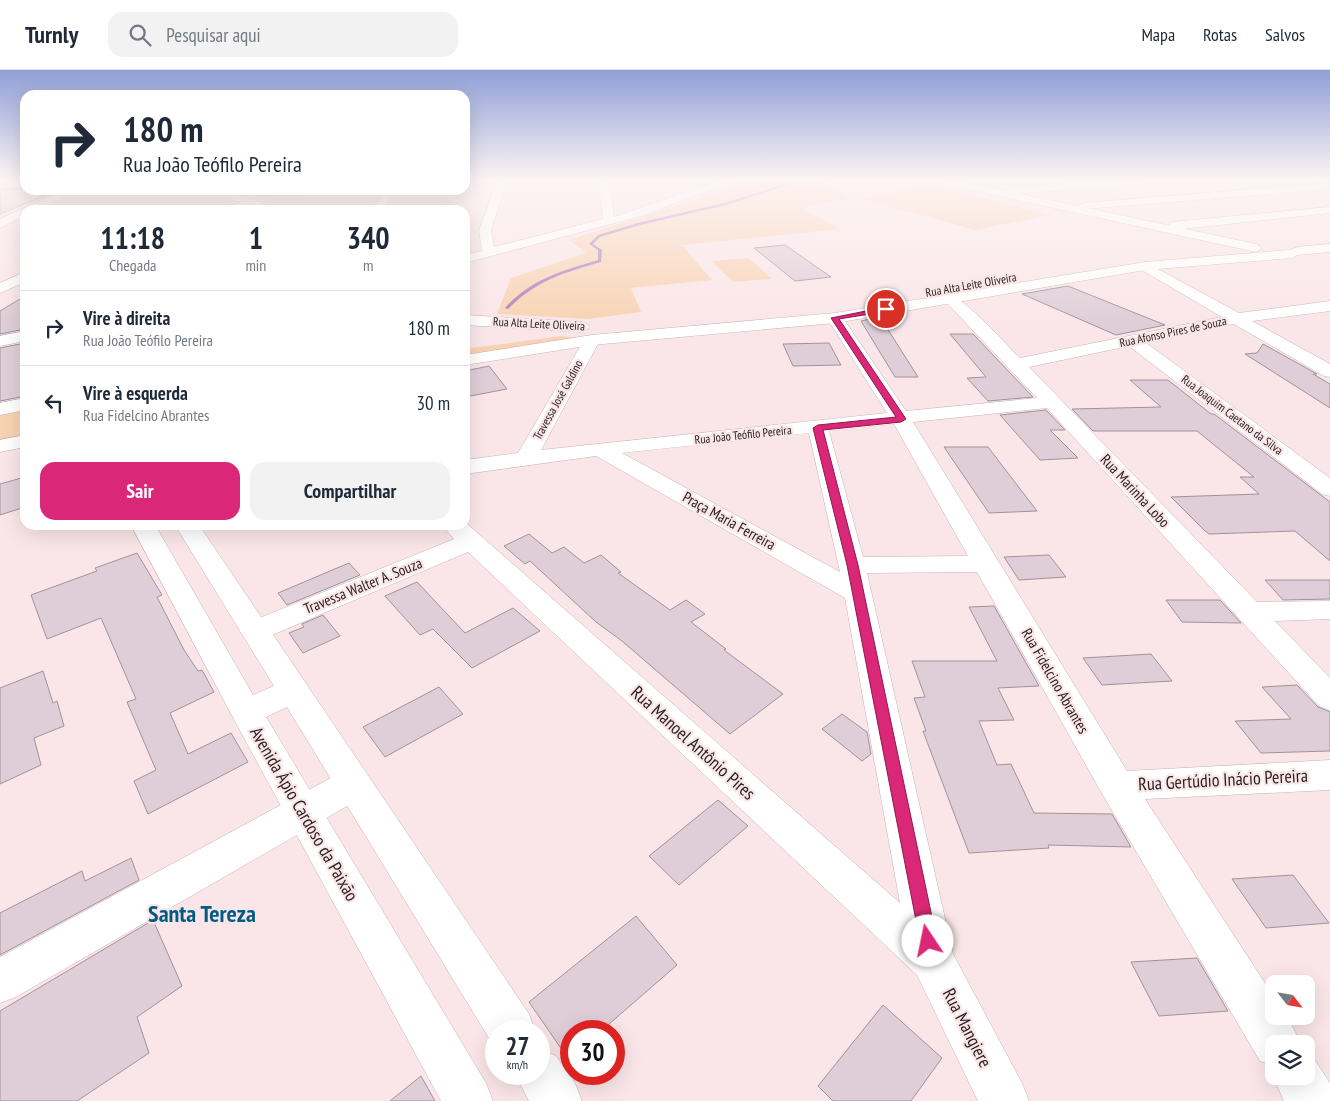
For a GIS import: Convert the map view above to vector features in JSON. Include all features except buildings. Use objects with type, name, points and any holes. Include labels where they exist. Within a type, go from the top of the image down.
[{"type":"street","points":[[485,227],[489,254]]},
{"type":"street","points":[[470,259],[579,227]]},
{"type":"street","points":[[1172,227],[1282,252]]},
{"type":"street","points":[[1178,227],[1282,252]]},
{"type":"street","name":"Rua Alta Leite Oliveira","points":[[943,296],[1078,266],[1330,248]]},
{"type":"street","name":"Rua Alta Leite Oliveira","points":[[470,321],[587,334],[829,312],[1145,266],[1282,252]]},
{"type":"street","points":[[1145,266],[1330,372]]},
{"type":"street","points":[[0,290],[20,279]]},
{"type":"street","points":[[0,290],[20,290]]},
{"type":"street","name":"Rua Marinha Lobo","points":[[943,296],[1016,364],[1330,698]]},
{"type":"street","name":"Rua Afonso Pires de Souza","points":[[1016,364],[1238,318],[1330,306]]},
{"type":"street","name":"Rua Fidelcino Abrantes","points":[[829,312],[901,419],[1117,786],[1271,1035]]},
{"type":"street","points":[[494,338],[587,334]]},
{"type":"street","points":[[470,359],[587,334]]},
{"type":"street","name":"Travessa José Galdino","points":[[525,460],[587,334]]},
{"type":"street","points":[[0,341],[20,337]]},
{"type":"street","name":"Rua Joaquim Caetano da Silva","points":[[1133,341],[1330,490]]},
{"type":"street","name":"Rua João Teófilo Pereira","points":[[470,466],[599,449],[818,428],[1052,402]]},
{"type":"street","points":[[0,409],[20,405]]},
{"type":"street","name":"Rua Mangiere","points":[[818,428],[856,580],[932,960],[1004,1101]]},
{"type":"street","points":[[0,446],[20,442]]},
{"type":"street","name":"Praça Maria Ferreira","points":[[599,449],[856,580]]},
{"type":"street","name":"Avenida Ápio Cardoso da Paixão","points":[[146,530],[246,712],[468,1101]]},
{"type":"street","points":[[190,530],[505,1020]]},
{"type":"street","name":"Travessa Walter A. Souza","points":[[255,631],[463,533]]},
{"type":"street","name":"Rua Manoel Antônio Pires","points":[[463,533],[932,960]]},
{"type":"street","points":[[856,580],[986,564]]},
{"type":"street","points":[[1248,612],[1330,610]]},
{"type":"street","points":[[246,712],[293,691]]},
{"type":"street","name":"Rua Gertúdio Inácio Pereira","points":[[1117,786],[1330,775]]},
{"type":"street","points":[[0,981],[353,784]]},
{"type":"street","points":[[547,1085],[557,1101]]},
{"type":"street","points":[[1302,1085],[1312,1101]]},
{"type":"shaded area","points":[[609,227],[837,227],[840,229],[682,245],[712,280],[631,288],[641,312],[588,319],[497,314],[511,278],[586,253],[569,240]]},
{"type":"shaded area","points":[[964,227],[990,227],[975,230]]},
{"type":"shaded area","points":[[749,258],[772,279],[733,282],[712,261]]},
{"type":"shaded area","points":[[562,336],[576,338],[470,356],[470,348]]},
{"type":"shaded area","points":[[20,410],[20,436],[0,441],[0,414]]},
{"type":"waterway","points":[[507,308],[528,289],[539,282],[600,261],[600,250],[591,244],[599,236],[629,227]]},
{"type":"district","name":"Santa Tereza","points":[[202,914]]},
{"type":"route","points":[[886,309],[834,318],[901,419],[818,428],[852,565],[928,941]]}]
